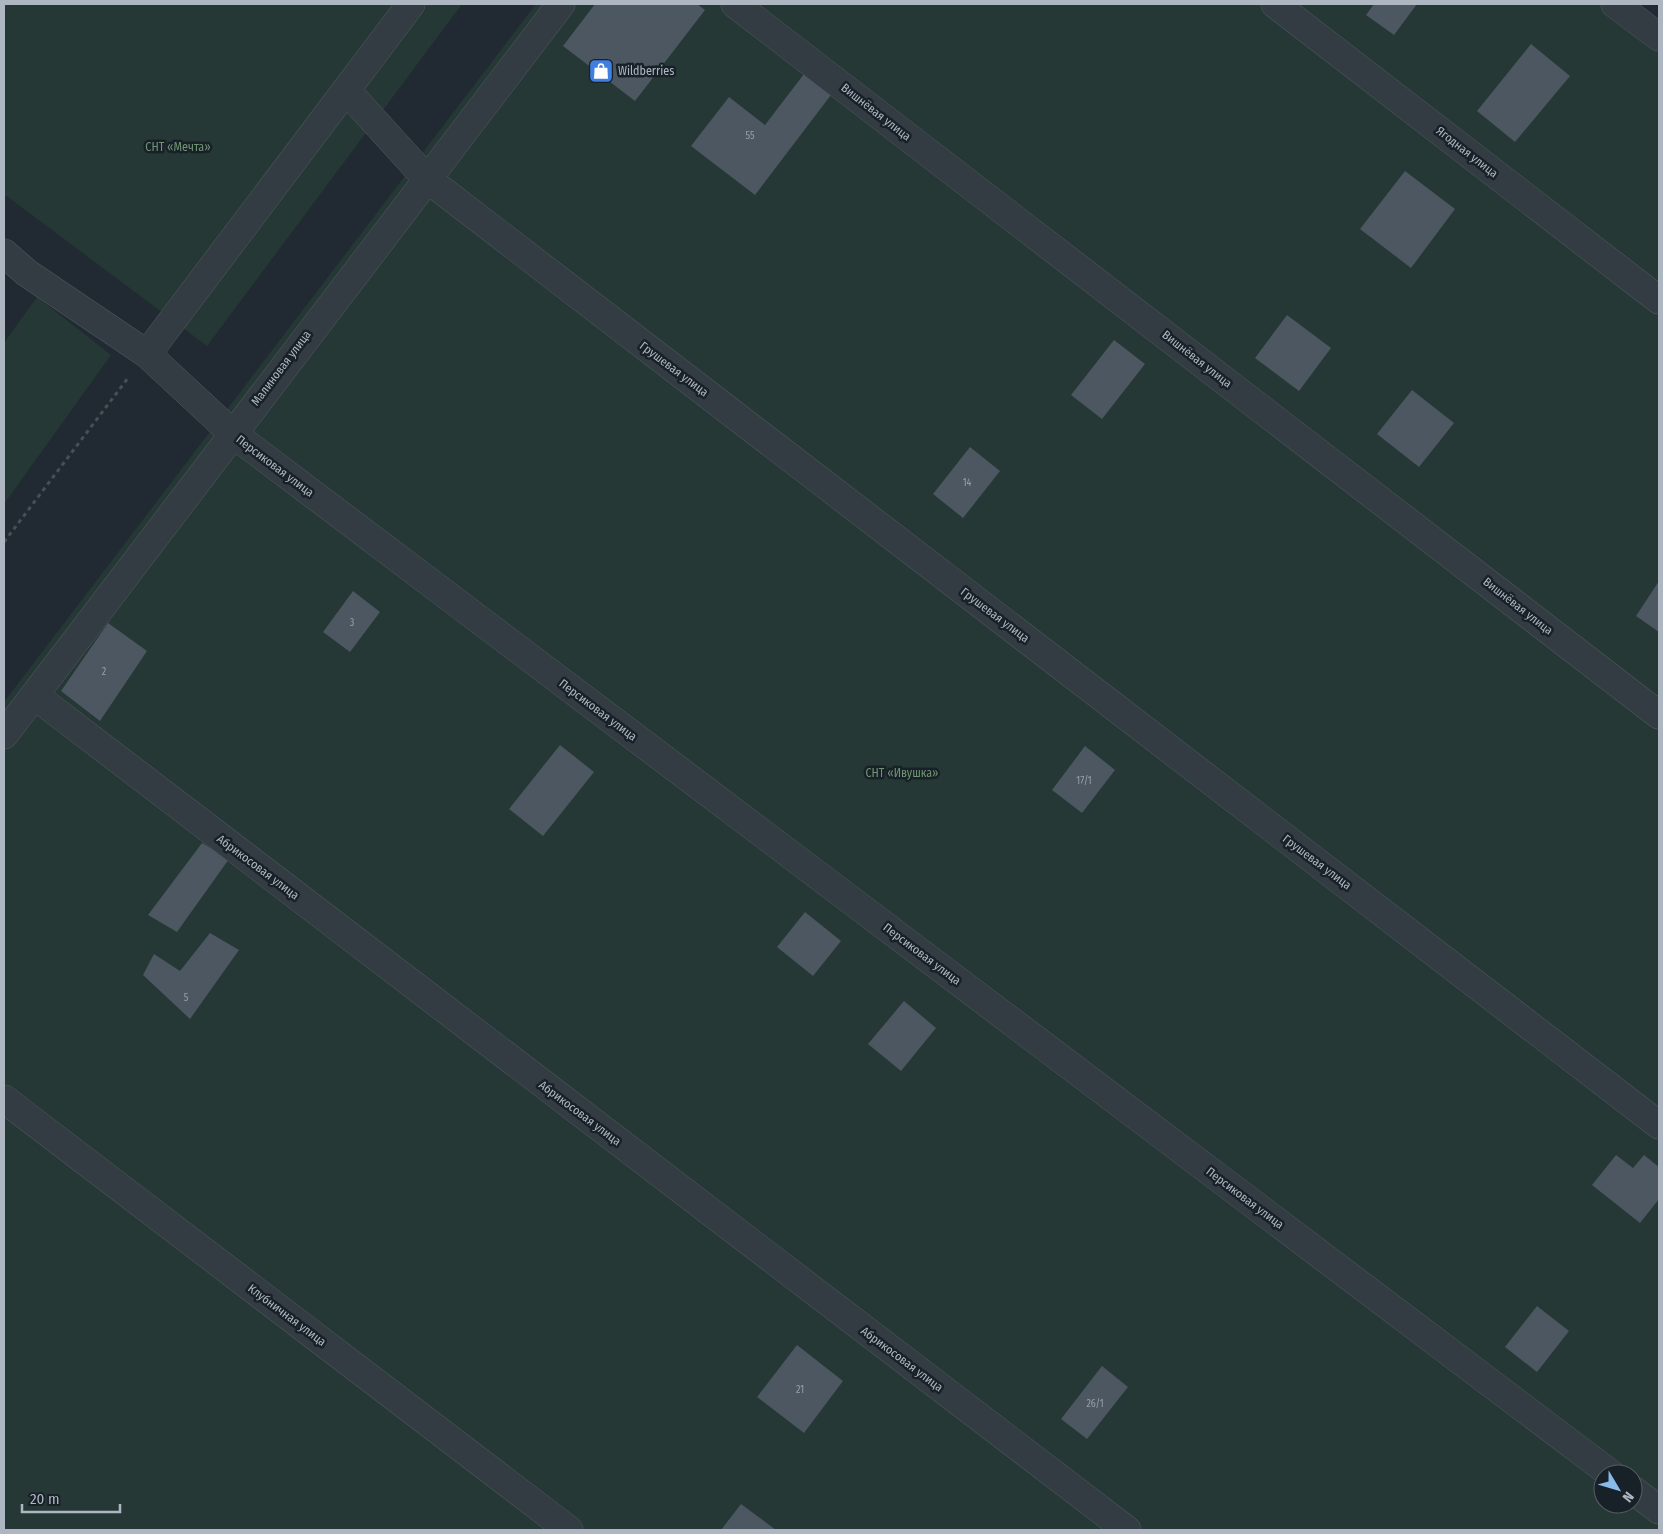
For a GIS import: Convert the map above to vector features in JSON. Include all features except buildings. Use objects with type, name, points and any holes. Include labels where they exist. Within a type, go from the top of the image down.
[{"type":"street","points":[[147,354],[412,4]]},
{"type":"street","name":"Малиновая улица","points":[[4,735],[426,178],[561,4]]},
{"type":"street","name":"Вишнёвая улица","points":[[735,4],[1659,715]]},
{"type":"street","name":"Ягодная улица","points":[[1275,4],[1659,300]]},
{"type":"street","points":[[1615,4],[1659,37]]},
{"type":"street","name":"Грушевая улица","points":[[346,90],[426,178],[1659,1124]]},
{"type":"street","name":"Персиковая улица","points":[[4,253],[27,273],[147,354],[232,433],[1598,1464]]},
{"type":"street","name":"Абрикосовая улица","points":[[34,695],[1127,1530]]},
{"type":"street","name":"Клубничная улица","points":[[4,1099],[569,1530]]},
{"type":"street","points":[[1643,1498],[1659,1510]]},
{"type":"path","points":[[4,542],[147,354]]},
{"type":"green space","name":"СНТ «Мечта»","points":[[4,4],[462,4],[207,346],[4,194]]},
{"type":"green space","name":"СНТ «Ивушка»","points":[[536,4],[1619,4],[1659,33],[1659,1530],[4,1530],[4,702]]},
{"type":"green space","points":[[37,297],[111,355],[4,504],[4,343]]},
{"type":"place","name":"Wildberries","points":[[601,71]]}]
